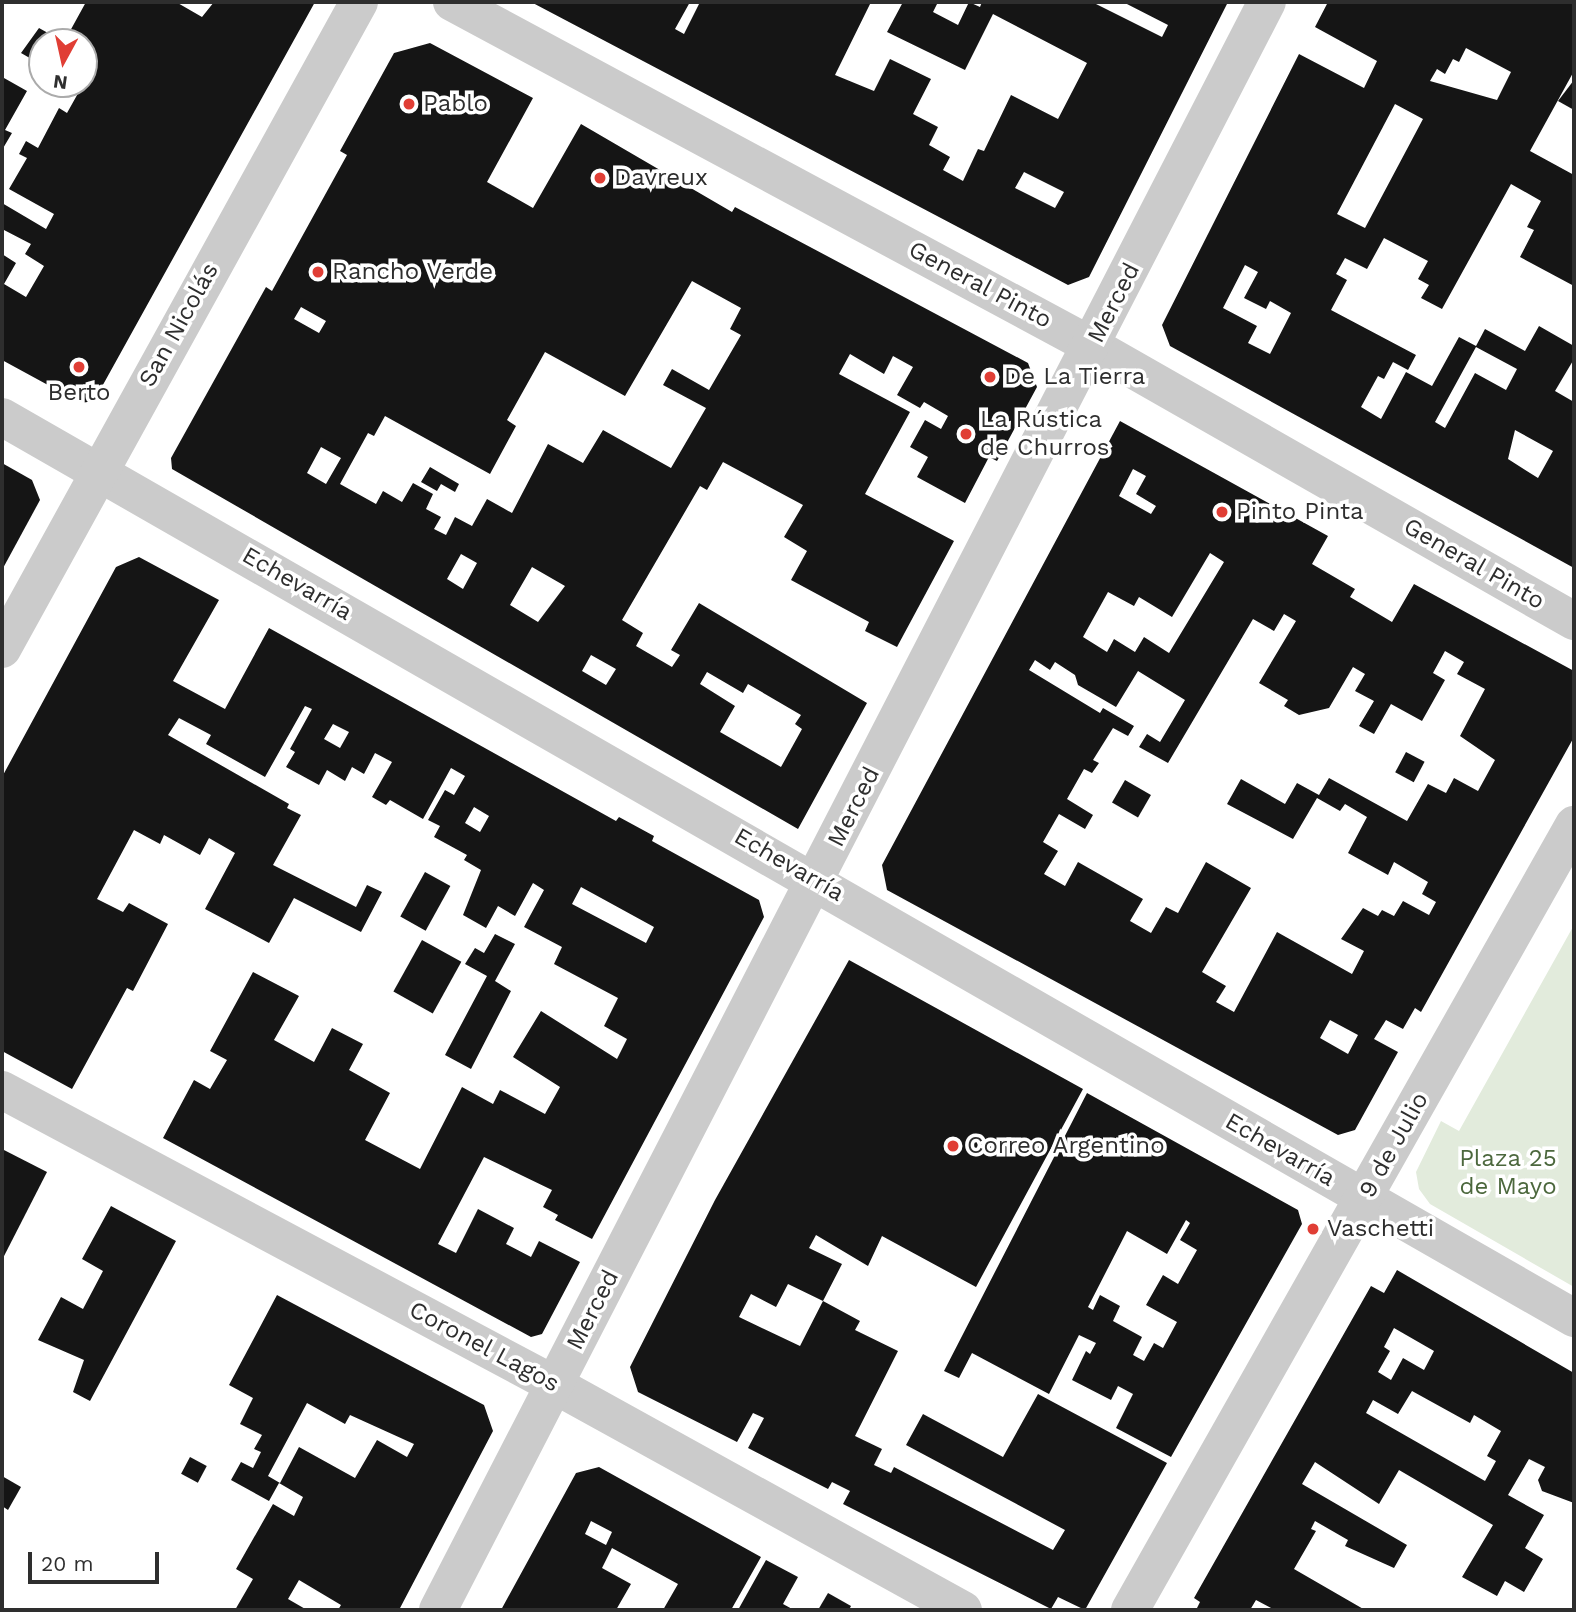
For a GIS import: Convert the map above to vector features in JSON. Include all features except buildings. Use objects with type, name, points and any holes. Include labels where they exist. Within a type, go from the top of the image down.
[{"type":"street","name":"San Nicolás","points":[[2,649],[97,471],[359,2]]},
{"type":"street","name":"General Pinto","points":[[452,2],[1092,346],[1574,621]]},
{"type":"street","name":"Merced","points":[[439,1610],[1267,2]]},
{"type":"street","name":"Echevarría","points":[[2,417],[816,880],[1574,1318]]},
{"type":"street","name":"9 de Julio","points":[[1130,1610],[1574,825]]},
{"type":"street","name":"Coronel Lagos","points":[[2,1090],[555,1385],[963,1610]]},
{"type":"green space","name":"Plaza 25 de Mayo","points":[[1574,925],[1574,1287],[1430,1204],[1419,1189],[1416,1172],[1441,1121],[1459,1131]]},
{"type":"place","name":"Pablo","points":[[409,104]]},
{"type":"place","name":"Davreux","points":[[600,178]]},
{"type":"place","name":"Rancho Verde","points":[[318,272]]},
{"type":"place","name":"Berto","points":[[79,367]]},
{"type":"place","name":"De La Tierra","points":[[990,377]]},
{"type":"place","name":"La Rústica de Churros","points":[[966,434]]},
{"type":"place","name":"Pinto Pinta","points":[[1222,512]]},
{"type":"place","name":"Correo Argentino","points":[[953,1146]]},
{"type":"place","name":"Vaschetti","points":[[1313,1229]]}]
